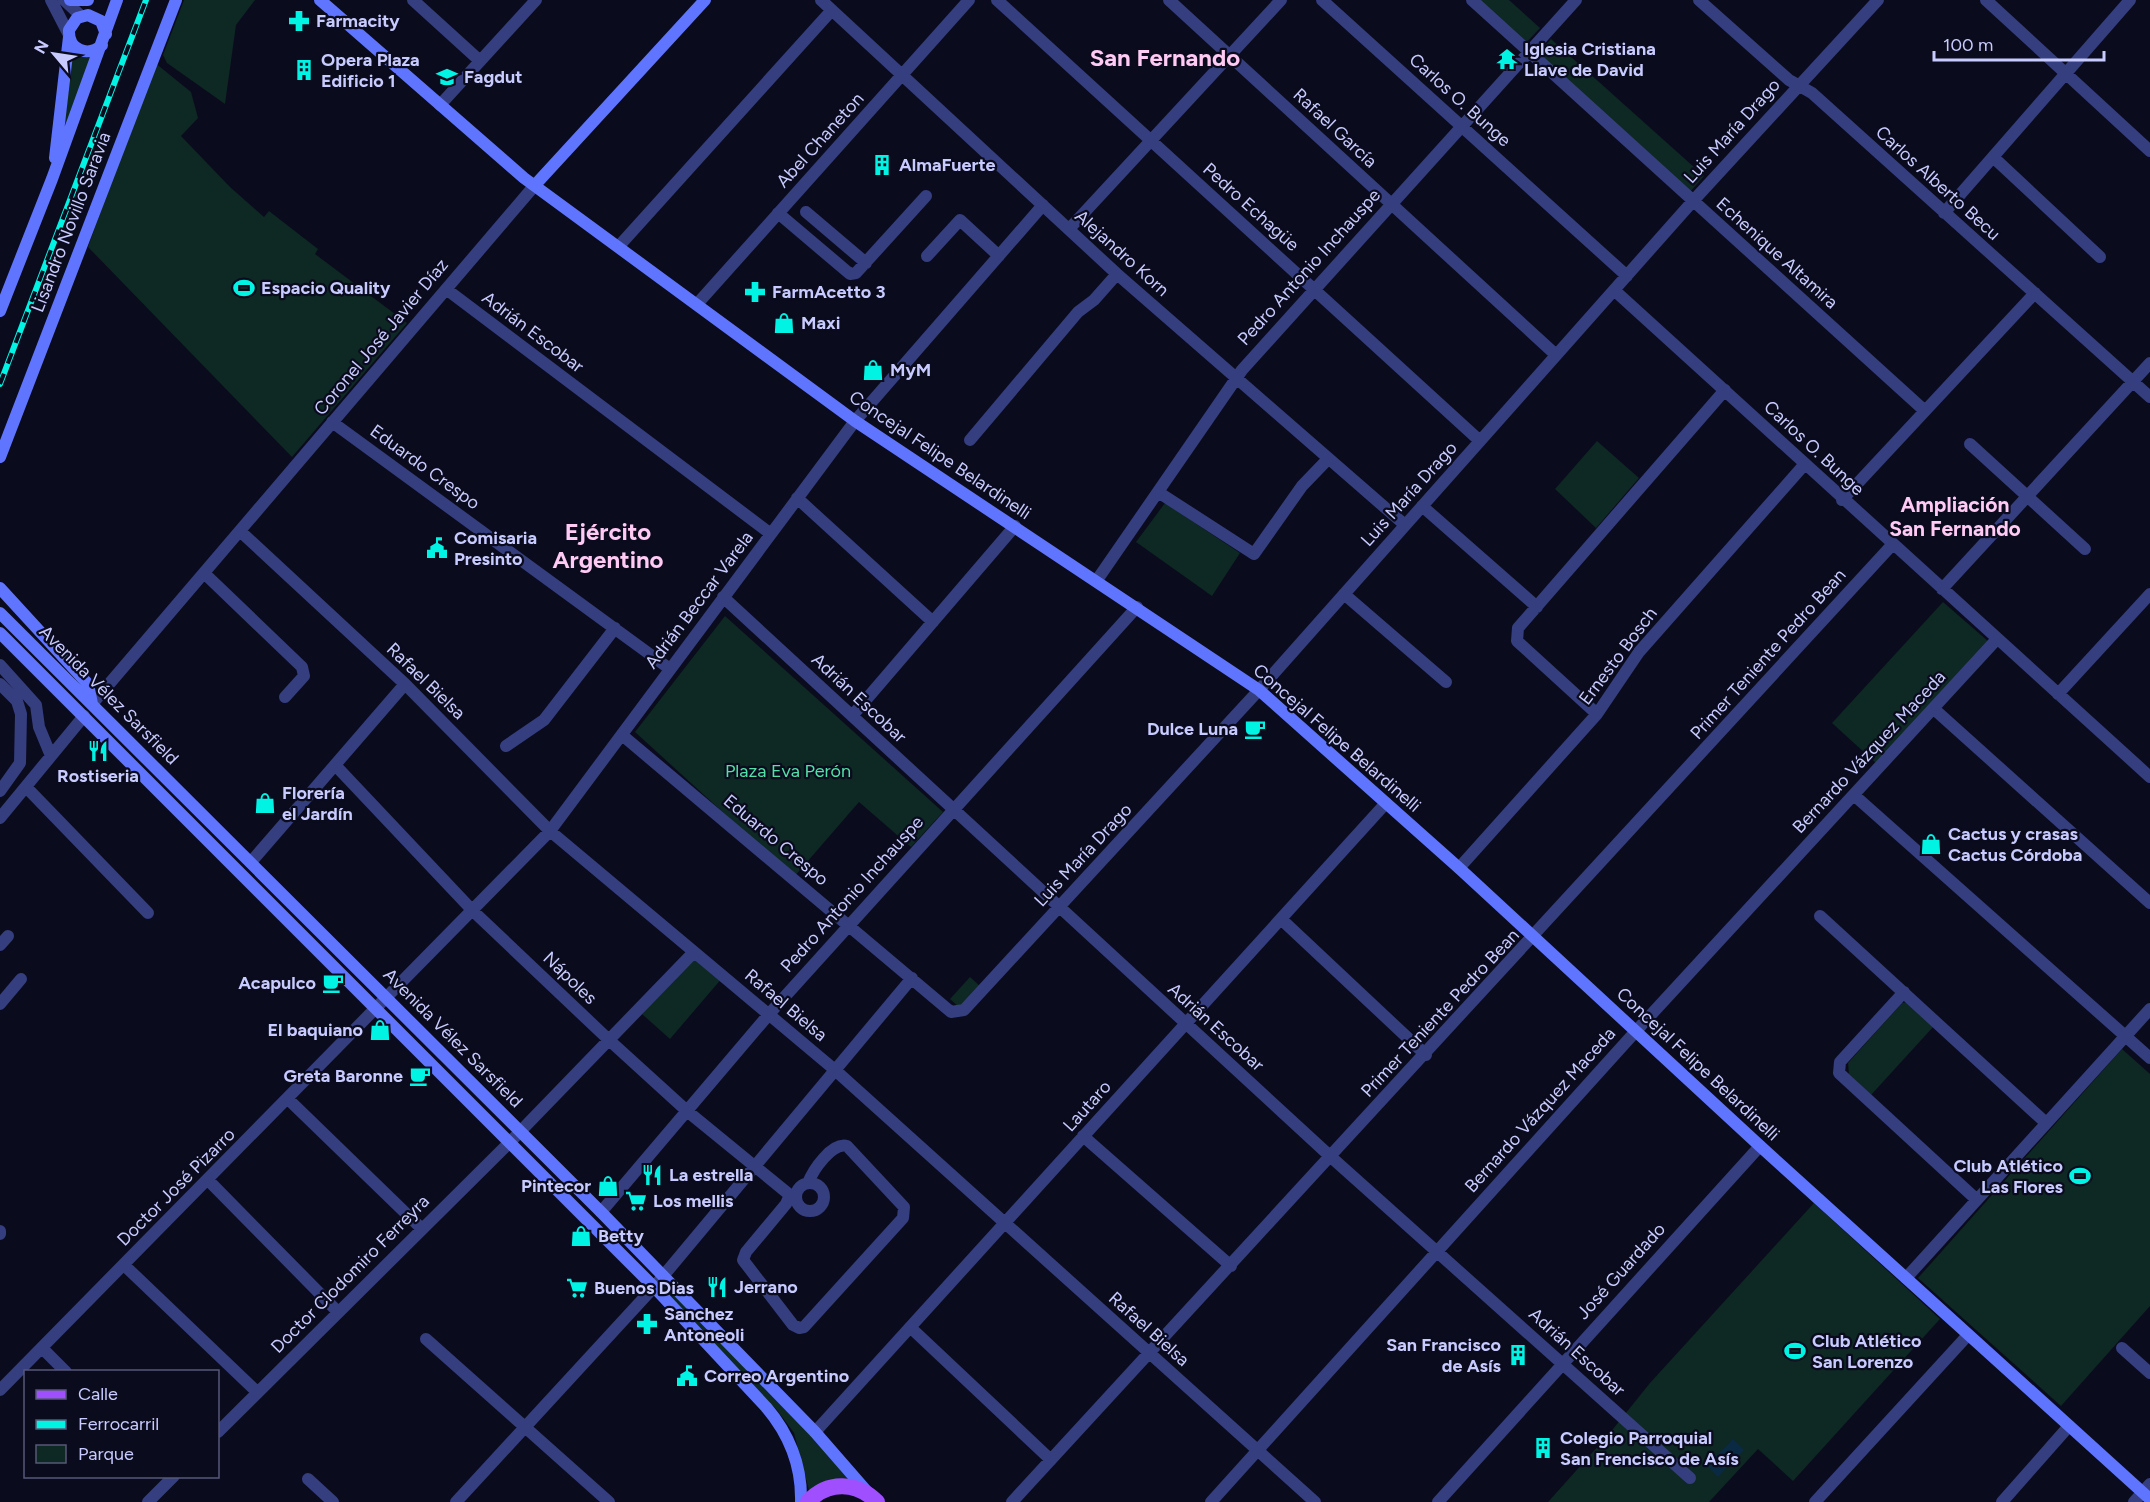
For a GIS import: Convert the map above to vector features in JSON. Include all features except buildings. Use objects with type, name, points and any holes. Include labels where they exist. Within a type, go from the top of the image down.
[{"type":"main road","points":[[52,180],[69,36],[71,26],[82,16],[88,0],[70,0]]},
{"type":"main road","points":[[0,311],[52,180],[117,0]]},
{"type":"main road","name":"Lisandro Novillo Saravia","points":[[0,457],[176,0]]},
{"type":"main road","name":"Concejal Felipe Belardinelli","points":[[320,0],[535,185],[855,421],[1137,606],[1259,690],[1459,868],[1968,1335],[2069,1426],[2148,1492]]},
{"type":"main road","name":"Coronel José Javier Díaz","points":[[535,185],[705,0]]},
{"type":"main road","points":[[69,36],[80,51],[92,51],[104,39],[103,25],[97,18],[82,16]]},
{"type":"main road","points":[[0,305],[12,279]]},
{"type":"main road","points":[[0,588],[88,684],[92,704]]},
{"type":"main road","name":"Avenida Vélez Sarsfield","points":[[0,613],[601,1212],[815,1432],[875,1499]]},
{"type":"main road","name":"Avenida Vélez Sarsfield","points":[[0,633],[654,1287],[780,1423],[795,1456],[800,1478],[801,1502]]},
{"type":"main road","points":[[808,1502],[817,1493],[837,1486],[857,1488],[875,1499]]},
{"type":"street","points":[[51,0],[69,36]]},
{"type":"street","points":[[64,0],[82,16]]},
{"type":"street","points":[[413,0],[479,60]]},
{"type":"street","points":[[440,105],[536,0]]},
{"type":"street","name":"Alejandro Korn","points":[[821,0],[1117,274],[1405,525]]},
{"type":"street","name":"Abel Chaneton","points":[[698,303],[969,0]]},
{"type":"street","name":"Pedro Echagüe","points":[[997,0],[1480,441]]},
{"type":"street","name":"Rafael García","points":[[1169,0],[1556,355]]},
{"type":"street","points":[[1069,229],[1281,0]]},
{"type":"street","name":"Carlos O. Bunge","points":[[1322,0],[1627,276]]},
{"type":"street","name":"Echenique Altamira","points":[[1472,0],[1925,411]]},
{"type":"street","name":"Pedro Antonio Inchauspe","points":[[1096,580],[1235,378],[1390,203],[1576,0]]},
{"type":"street","name":"Carlos Alberto Becu","points":[[1699,0],[1798,85],[1812,93],[2150,397]]},
{"type":"street","name":"Luis María Drago","points":[[964,1010],[1259,690],[1693,201],[1878,0]]},
{"type":"street","points":[[1986,0],[2150,150]]},
{"type":"street","points":[[1944,213],[2126,2]]},
{"type":"street","points":[[619,246],[832,10]]},
{"type":"street","points":[[1993,157],[2100,257]]},
{"type":"street","name":"Coronel José Javier Díaz","points":[[92,704],[535,185]]},
{"type":"street","points":[[778,213],[850,274],[856,273],[926,196]]},
{"type":"street","name":"Adrián Beccar Varela","points":[[377,1009],[550,831],[855,421],[1043,205]]},
{"type":"street","points":[[806,212],[866,262]]},
{"type":"street","points":[[927,256],[960,220],[999,256]]},
{"type":"street","points":[[970,440],[1078,312],[1094,300],[1117,274]]},
{"type":"street","name":"Adrián Escobar","points":[[446,289],[771,534]]},
{"type":"street","name":"Carlos O. Bunge","points":[[1614,290],[1842,500],[2150,777]]},
{"type":"street","points":[[1842,500],[2035,293]]},
{"type":"street","points":[[1942,589],[2150,363]]},
{"type":"street","points":[[1597,714],[1517,641],[1518,628],[1725,390]]},
{"type":"street","name":"Eduardo Crespo","points":[[332,422],[670,669]]},
{"type":"street","points":[[1970,444],[2085,549]]},
{"type":"street","points":[[1158,492],[1254,554],[1302,486],[1328,459]]},
{"type":"street","name":"Ernesto Bosch","points":[[1459,868],[1597,714],[1639,652],[1804,465]]},
{"type":"street","points":[[797,498],[933,622]]},
{"type":"street","points":[[1422,506],[1537,607]]},
{"type":"street","points":[[852,716],[1015,526]]},
{"type":"street","name":"Rafael Bielsa","points":[[240,531],[405,684],[550,831],[770,1013],[835,1070],[1315,1502]]},
{"type":"street","name":"Primer Teniente Pedro Bean","points":[[1012,1502],[1534,938],[1892,545]]},
{"type":"street","points":[[204,573],[302,667],[304,676],[285,697]]},
{"type":"street","points":[[1344,594],[1446,682]]},
{"type":"street","points":[[2058,694],[2150,594]]},
{"type":"street","name":"Adrián Escobar","points":[[723,597],[1331,1157],[1690,1478]]},
{"type":"street","name":"Pedro Antonio Inchauspe","points":[[601,1212],[770,1013],[1137,606]]},
{"type":"street","points":[[506,746],[544,720],[615,628]]},
{"type":"street","name":"Bernardo Vázquez Maceda","points":[[1211,1502],[1636,1031],[1855,796],[1997,639]]},
{"type":"street","points":[[0,665],[36,705],[39,727],[51,756]]},
{"type":"street","points":[[0,684],[17,701],[21,714],[20,763],[0,791]]},
{"type":"street","points":[[250,862],[405,684]]},
{"type":"street","points":[[1934,709],[2150,903]]},
{"type":"street","points":[[0,818],[84,716]]},
{"type":"street","name":"Eduardo Crespo","points":[[622,735],[951,1012],[964,1010]]},
{"type":"street","name":"Nápoles","points":[[335,765],[474,911],[609,1040],[687,1111],[805,1210],[814,1210],[822,1204],[822,1191],[816,1185],[808,1183]]},
{"type":"street","points":[[26,786],[148,913]]},
{"type":"street","points":[[1855,796],[2150,1058]]},
{"type":"street","name":"Lautaro","points":[[815,1432],[1386,803]]},
{"type":"street","points":[[1820,916],[2046,1123]]},
{"type":"street","points":[[1281,920],[1426,1054]]},
{"type":"street","name":"Doctor Clodomiro Ferreyra","points":[[219,1431],[521,1131],[694,952]]},
{"type":"street","points":[[456,1502],[664,1276],[753,1166],[912,978]]},
{"type":"street","points":[[0,1004],[21,979]]},
{"type":"street","points":[[1904,992],[1837,1068],[1839,1073],[1977,1200]]},
{"type":"street","name":"Doctor José Pizarro","points":[[0,1389],[377,1009]]},
{"type":"street","points":[[1906,1278],[2150,1009]]},
{"type":"street","points":[[288,1099],[421,1228]]},
{"type":"street","points":[[1083,1136],[1231,1266]]},
{"type":"street","points":[[841,1144],[847,1146],[904,1207],[905,1212],[903,1218],[804,1327],[799,1328],[793,1324],[743,1260],[746,1252],[800,1187],[808,1183],[811,1175],[835,1147],[841,1144]]},
{"type":"street","name":"José Guardado","points":[[1438,1502],[1760,1146]]},
{"type":"street","points":[[207,1180],[338,1312]]},
{"type":"street","points":[[124,1265],[257,1392]]},
{"type":"street","points":[[910,1327],[1051,1460]]},
{"type":"street","points":[[1815,1502],[1968,1335]]},
{"type":"street","points":[[426,1339],[609,1502]]},
{"type":"street","points":[[42,1348],[65,1370]]},
{"type":"street","points":[[2122,1348],[2149,1370]]},
{"type":"street","points":[[2002,1502],[2069,1426]]},
{"type":"street","points":[[148,1502],[172,1478]]},
{"type":"street","points":[[308,1479],[333,1502]]},
{"type":"street","points":[[2134,1502],[2148,1492]]},
{"type":"green space","points":[[184,0],[255,0],[236,25],[225,104],[167,63],[163,55]]},
{"type":"green space","points":[[1478,0],[1509,0],[1540,28],[1526,43]]},
{"type":"green space","points":[[1551,39],[1704,176],[1690,192],[1538,54]]},
{"type":"green space","points":[[73,53],[93,59],[61,151]]},
{"type":"green space","name":"Espacio Quality","points":[[154,62],[191,92],[198,118],[181,136],[230,187],[264,217],[269,211],[318,249],[315,254],[407,323],[292,457],[88,247]]},
{"type":"green space","points":[[1597,441],[1639,478],[1596,528],[1555,489]]},
{"type":"green space","points":[[1165,503],[1240,553],[1212,596],[1136,542]]},
{"type":"green space","points":[[1943,602],[1989,642],[1877,764],[1832,723]]},
{"type":"green space","name":"Plaza Eva Perón","points":[[725,616],[943,812],[911,847],[859,802],[794,877],[635,732]]},
{"type":"green space","points":[[694,952],[723,977],[670,1039],[642,1014]]},
{"type":"green space","points":[[970,977],[981,987],[961,1009],[950,999]]},
{"type":"green space","points":[[1908,1002],[1934,1026],[1871,1095],[1849,1074],[1848,1063],[1902,1003]]},
{"type":"green space","name":"Club Atlético Las Flores","points":[[2122,1049],[2150,1074],[2150,1306],[2061,1406],[1918,1278]]},
{"type":"green space","name":"Club Atlético San Lorenzo","points":[[1814,1203],[1940,1319],[1793,1481],[1758,1449],[1709,1502],[1548,1502],[1609,1434],[1650,1383]]},
{"type":"green space","points":[[665,1284],[850,1479],[828,1482],[810,1494],[794,1433],[777,1410],[660,1288]]},
{"type":"water","points":[[1733,1439],[1744,1450],[1718,1477],[1707,1466]]},
{"type":"railway","points":[[0,384],[146,0]]},
{"type":"place","name":"Farmacity","points":[[299,21]]},
{"type":"place","name":"Iglesia Cristiana Llave de David","points":[[1507,59]]},
{"type":"place","name":"Opera Plaza Edificio 1","points":[[304,70]]},
{"type":"place","name":"Fagdut","points":[[447,77]]},
{"type":"place","name":"AlmaFuerte","points":[[882,165]]},
{"type":"place","name":"Espacio Quality","points":[[244,288]]},
{"type":"place","name":"FarmAcetto 3","points":[[755,292]]},
{"type":"place","name":"Maxi","points":[[784,323]]},
{"type":"place","name":"MyM","points":[[873,370]]},
{"type":"place","name":"Comisaria Presinto","points":[[437,548]]},
{"type":"place","name":"Dulce Luna","points":[[1255,729]]},
{"type":"place","name":"Rostiseria","points":[[98,751]]},
{"type":"place","name":"Florería el Jardín","points":[[265,803]]},
{"type":"place","name":"Cactus y crasas Cactus Córdoba","points":[[1931,844]]},
{"type":"place","name":"Acapulco","points":[[333,983]]},
{"type":"place","name":"El baquiano","points":[[380,1030]]},
{"type":"place","name":"Greta Baronne","points":[[420,1076]]},
{"type":"place","name":"La estrella","points":[[652,1175]]},
{"type":"place","name":"Club Atlético Las Flores","points":[[2080,1176]]},
{"type":"place","name":"Pintecor","points":[[608,1186]]},
{"type":"place","name":"Los mellis","points":[[636,1201]]},
{"type":"place","name":"Betty","points":[[581,1236]]},
{"type":"place","name":"Jerrano","points":[[717,1287]]},
{"type":"place","name":"Buenos Dias","points":[[577,1288]]},
{"type":"place","name":"Sanchez Antoneoli","points":[[647,1324]]},
{"type":"place","name":"Club Atlético San Lorenzo","points":[[1795,1351]]},
{"type":"place","name":"San Francisco de Asís","points":[[1518,1355]]},
{"type":"place","name":"Correo Argentino","points":[[687,1376]]},
{"type":"place","name":"Colegio Parroquial San Frencisco de Asís","points":[[1543,1448]]},
{"type":"district","name":"San Fernando","points":[[1165,57]]},
{"type":"district","name":"Ampliación San Fernando","points":[[1955,516]]},
{"type":"district","name":"Ejército Argentino","points":[[608,545]]}]
